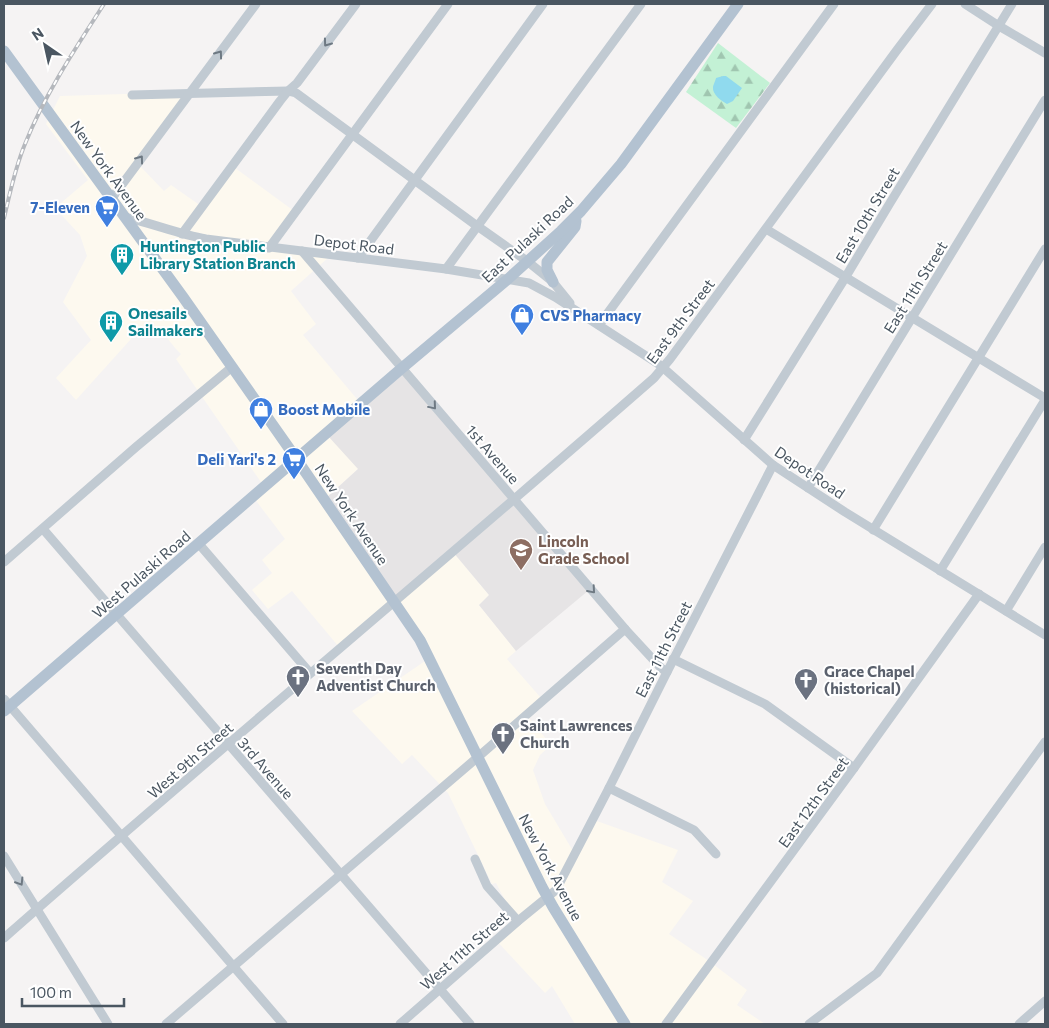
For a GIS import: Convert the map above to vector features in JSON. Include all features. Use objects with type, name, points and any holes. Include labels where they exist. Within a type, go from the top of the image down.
[{"type":"main road","name":"East Pulaski Road","points":[[297,460],[402,368],[528,262],[576,217],[621,164],[738,4]]},
{"type":"main road","name":"New York Avenue","points":[[4,51],[183,297],[420,640],[548,897],[625,1024]]},
{"type":"main road","points":[[553,282],[547,270],[547,262],[575,227],[576,217]]},
{"type":"main road","name":"West Pulaski Road","points":[[6,706],[117,615],[297,460]]},
{"type":"street","points":[[112,198],[256,4]]},
{"type":"street","points":[[182,234],[288,91],[299,81],[356,4]]},
{"type":"street","points":[[269,248],[448,4]]},
{"type":"street","points":[[358,258],[543,4]]},
{"type":"street","points":[[446,269],[641,4]]},
{"type":"street","points":[[599,325],[834,4]]},
{"type":"street","name":"East 9th Street","points":[[394,602],[515,500],[663,368],[932,4]]},
{"type":"street","points":[[965,4],[1045,53]]},
{"type":"street","name":"East 10th Street","points":[[744,440],[1012,4]]},
{"type":"street","points":[[132,95],[288,91]]},
{"type":"street","name":"Depot Road","points":[[288,91],[296,93],[528,262],[553,282],[575,310]]},
{"type":"street","name":"East 11th Street","points":[[808,488],[1045,100]]},
{"type":"street","name":"Depot Road","points":[[124,217],[206,239],[446,269],[529,283],[599,325],[663,368],[773,465],[873,530],[1045,635]]},
{"type":"street","points":[[766,229],[1045,399],[940,571]]},
{"type":"street","points":[[873,530],[1045,249]]},
{"type":"street","name":"1st Avenue","points":[[302,252],[625,628],[661,668],[667,672]]},
{"type":"street","points":[[4,562],[136,447],[232,368]]},
{"type":"street","name":"East 11th Street","points":[[548,897],[559,886],[773,465]]},
{"type":"street","name":"3rd Avenue","points":[[43,529],[470,1024]]},
{"type":"street","points":[[199,544],[310,673]]},
{"type":"street","points":[[1006,611],[1045,547]]},
{"type":"street","name":"East 12th Street","points":[[666,1024],[979,594]]},
{"type":"street","name":"West 9th Street","points":[[4,938],[394,602]]},
{"type":"street","points":[[166,1024],[478,757],[625,628]]},
{"type":"street","points":[[673,659],[765,704],[854,768]]},
{"type":"street","points":[[6,706],[122,836],[283,1024]]},
{"type":"street","points":[[809,1024],[878,973],[1045,742]]},
{"type":"street","points":[[609,788],[694,830],[716,854]]},
{"type":"street","points":[[4,856],[108,1024]]},
{"type":"street","points":[[474,859],[487,886],[518,921]]},
{"type":"street","name":"West 11th Street","points":[[400,1024],[548,897]]},
{"type":"street","points":[[1019,1024],[1045,1001]]},
{"type":"shaded area","points":[[189,92],[139,165],[164,191],[171,185],[201,206],[231,165],[294,211],[268,249],[329,257],[291,291],[316,324],[303,335],[362,405],[358,469],[326,498],[453,552],[489,595],[479,605],[516,651],[507,659],[541,698],[525,713],[551,745],[540,755],[533,770],[545,804],[576,856],[594,820],[678,850],[662,882],[693,901],[669,934],[747,990],[737,1005],[765,1024],[575,1024],[552,986],[545,993],[495,939],[518,919],[507,904],[496,883],[492,884],[448,793],[412,755],[402,764],[352,711],[428,659],[393,603],[339,647],[292,591],[268,609],[252,590],[272,573],[262,560],[285,539],[254,498],[265,488],[176,359],[181,354],[158,327],[149,332],[140,329],[76,400],[56,378],[91,340],[63,302],[87,256],[80,235],[55,208],[88,180],[46,124],[60,96]]},
{"type":"shaded area","points":[[402,370],[589,590],[516,651],[479,605],[489,595],[453,552],[394,601],[325,499],[358,469],[328,436]]},
{"type":"green space","points":[[718,43],[770,83],[736,128],[686,92]]},
{"type":"water","points":[[726,76],[742,88],[733,101],[727,104],[713,90],[716,78]]},
{"type":"railway","points":[[4,218],[18,162],[33,125],[61,72],[104,4]]},
{"type":"place","name":"7-Eleven","points":[[107,228]]},
{"type":"place","name":"Huntington Public Library Station Branch","points":[[122,276]]},
{"type":"place","name":"CVS Pharmacy","points":[[522,336]]},
{"type":"place","name":"Onesails Sailmakers","points":[[111,343]]},
{"type":"place","name":"Boost Mobile","points":[[261,430]]},
{"type":"place","name":"Deli Yari's 2","points":[[294,480]]},
{"type":"place","name":"Lincoln Grade School","points":[[521,571]]},
{"type":"place","name":"Seventh Day Adventist Church","points":[[298,698]]},
{"type":"place","name":"Grace Chapel (historical)","points":[[806,701]]},
{"type":"place","name":"Saint Lawrences Church","points":[[503,755]]}]
